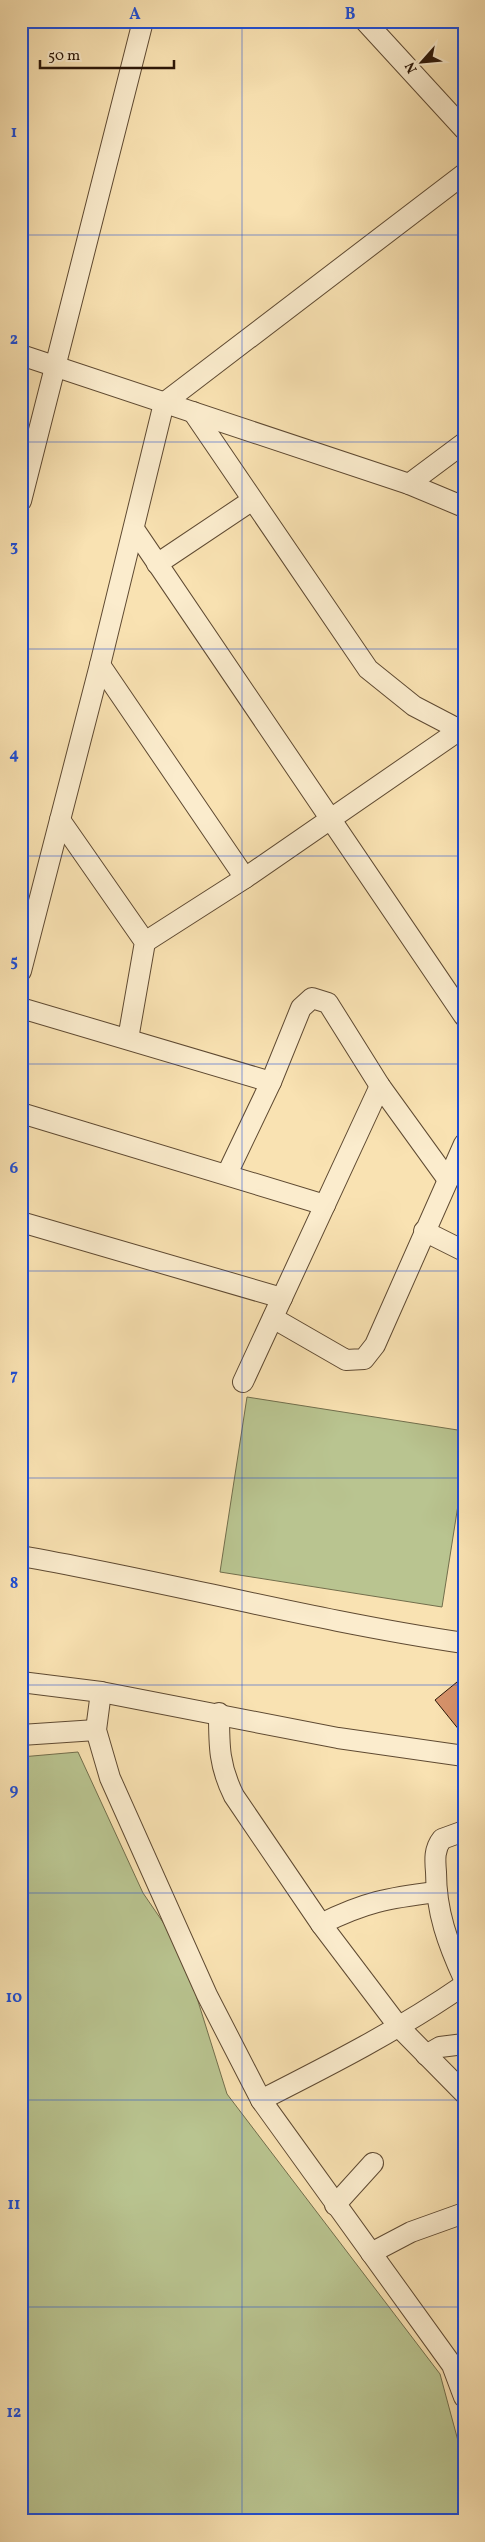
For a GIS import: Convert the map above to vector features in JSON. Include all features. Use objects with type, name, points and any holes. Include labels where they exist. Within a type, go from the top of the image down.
[{"type":"street","points":[[21,501],[143,21]]},
{"type":"street","points":[[365,21],[464,129]]},
{"type":"street","points":[[21,971],[100,665],[164,402],[464,174]]},
{"type":"street","points":[[21,355],[55,364],[409,484],[464,507]]},
{"type":"street","points":[[193,412],[251,501],[368,669],[414,706],[462,728]]},
{"type":"street","points":[[409,484],[464,443]]},
{"type":"street","points":[[157,564],[251,501]]},
{"type":"street","points":[[134,529],[464,1016]]},
{"type":"street","points":[[100,665],[245,878]]},
{"type":"street","points":[[145,942],[245,878],[462,728]]},
{"type":"street","points":[[60,820],[145,942],[128,1039]]},
{"type":"street","points":[[227,1174],[271,1082],[300,1008],[312,998],[328,1003],[380,1086],[448,1180]]},
{"type":"street","points":[[21,1008],[271,1082]]},
{"type":"street","points":[[243,1382],[380,1086]]},
{"type":"street","points":[[21,1113],[325,1204]]},
{"type":"street","points":[[273,1318],[346,1360],[364,1360],[375,1345],[464,1144]]},
{"type":"street","points":[[21,1222],[282,1298]]},
{"type":"street","points":[[424,1231],[464,1251]]},
{"type":"street","points":[[21,1556],[126,1575],[389,1632],[464,1643]]},
{"type":"street","points":[[21,1682],[101,1692],[219,1713],[338,1738],[464,1756]]},
{"type":"street","points":[[101,1692],[96,1730],[110,1778],[207,1995],[261,2100],[335,2206],[452,2365],[464,2397]]},
{"type":"street","points":[[219,1713],[219,1754],[224,1776],[234,1796],[321,1924],[398,2027],[464,2093]]},
{"type":"street","points":[[21,1735],[96,1730]]},
{"type":"street","points":[[464,1831],[442,1839],[435,1854],[436,1892],[445,1936],[464,1980]]},
{"type":"street","points":[[321,1924],[371,1902],[436,1892]]},
{"type":"street","points":[[261,2100],[355,2052],[464,1985]]},
{"type":"street","points":[[426,2055],[440,2047],[464,2044]]},
{"type":"street","points":[[335,2206],[373,2163]]},
{"type":"street","points":[[371,2253],[411,2232],[464,2213]]},
{"type":"green space","points":[[247,1397],[464,1431],[464,1467],[442,1607],[220,1572]]},
{"type":"green space","points":[[78,1752],[143,1893],[182,1950],[227,2094],[440,2374],[464,2463],[464,2521],[21,2521],[21,1757]]},
{"type":"building","points":[[457,1682],[464,1691],[464,1736],[435,1700]]}]
